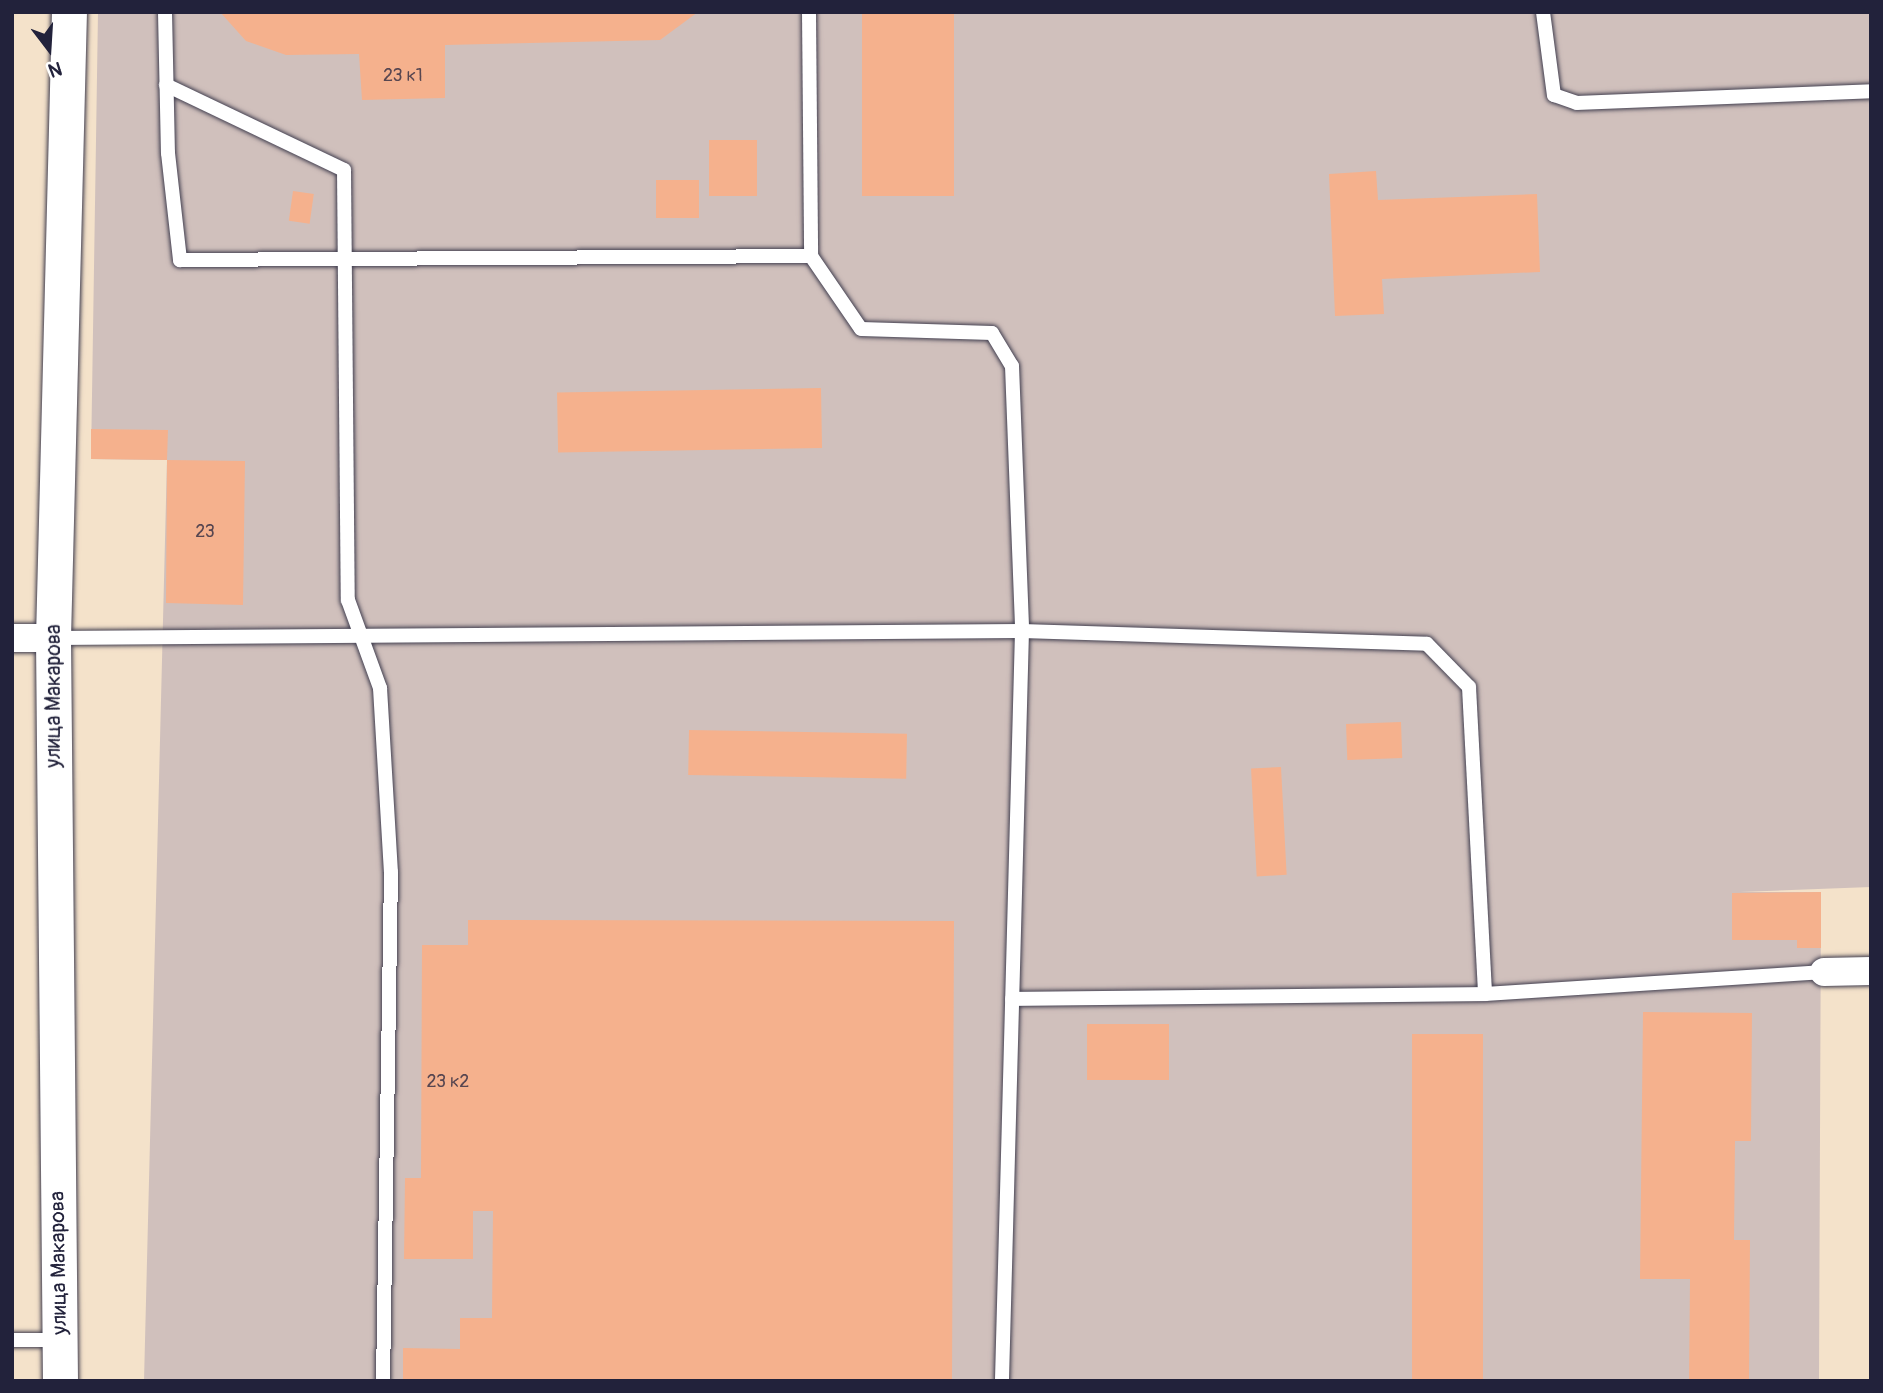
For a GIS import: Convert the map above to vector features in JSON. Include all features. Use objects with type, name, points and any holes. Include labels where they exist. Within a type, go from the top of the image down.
[{"type":"street","name":"улица Макарова","points":[[60,1381],[53,638],[69,12]]},
{"type":"street","points":[[12,638],[53,638]]},
{"type":"street","points":[[1824,972],[1871,971]]},
{"type":"lane","points":[[165,12],[166,85],[180,260],[811,256]]},
{"type":"lane","points":[[809,12],[811,256],[861,329],[992,333],[1012,366],[1022,631],[1002,1381]]},
{"type":"lane","points":[[1543,12],[1554,95],[1577,103],[1871,91]]},
{"type":"lane","points":[[166,85],[344,170],[348,600],[357,634],[380,688],[391,872],[383,1381]]},
{"type":"lane","points":[[53,638],[1022,631],[1427,644],[1469,687],[1485,994]]},
{"type":"lane","points":[[1012,999],[1485,994],[1824,972]]},
{"type":"lane","points":[[12,1340],[60,1340]]},
{"type":"shaded area","points":[[98,12],[1871,12],[1871,887],[1740,892],[1821,892],[1819,1381],[144,1381],[167,460],[91,459]]},
{"type":"building","points":[[220,12],[698,12],[660,40],[445,45],[445,98],[362,100],[359,54],[286,55],[246,41]]},
{"type":"building","points":[[862,12],[954,12],[954,196],[862,196]]},
{"type":"building","points":[[709,140],[757,140],[757,196],[709,196]]},
{"type":"building","points":[[1376,171],[1378,200],[1537,194],[1540,272],[1382,279],[1384,314],[1335,316],[1329,174]]},
{"type":"building","points":[[656,180],[699,180],[699,218],[656,218]]},
{"type":"building","points":[[293,191],[314,194],[310,224],[289,221]]},
{"type":"building","points":[[821,388],[822,448],[558,453],[557,393]]},
{"type":"building","points":[[91,429],[168,430],[167,460],[91,459]]},
{"type":"building","points":[[167,460],[245,461],[243,605],[166,603]]},
{"type":"building","points":[[1401,722],[1402,758],[1347,760],[1346,724]]},
{"type":"building","points":[[689,730],[907,734],[906,779],[688,775]]},
{"type":"building","points":[[1281,767],[1287,875],[1257,876],[1251,769]]},
{"type":"building","points":[[1821,892],[1821,948],[1797,948],[1797,940],[1732,940],[1732,893]]},
{"type":"building","points":[[468,920],[954,921],[952,1381],[403,1381],[403,1348],[460,1349],[460,1318],[492,1318],[493,1211],[473,1211],[473,1259],[404,1259],[405,1178],[421,1178],[422,945],[468,945]]},
{"type":"building","points":[[1643,1012],[1752,1013],[1751,1141],[1735,1141],[1734,1240],[1750,1240],[1749,1381],[1689,1381],[1690,1279],[1640,1279]]},
{"type":"building","points":[[1087,1024],[1169,1024],[1169,1080],[1087,1080]]},
{"type":"building","points":[[1412,1034],[1483,1034],[1483,1381],[1412,1381]]}]
